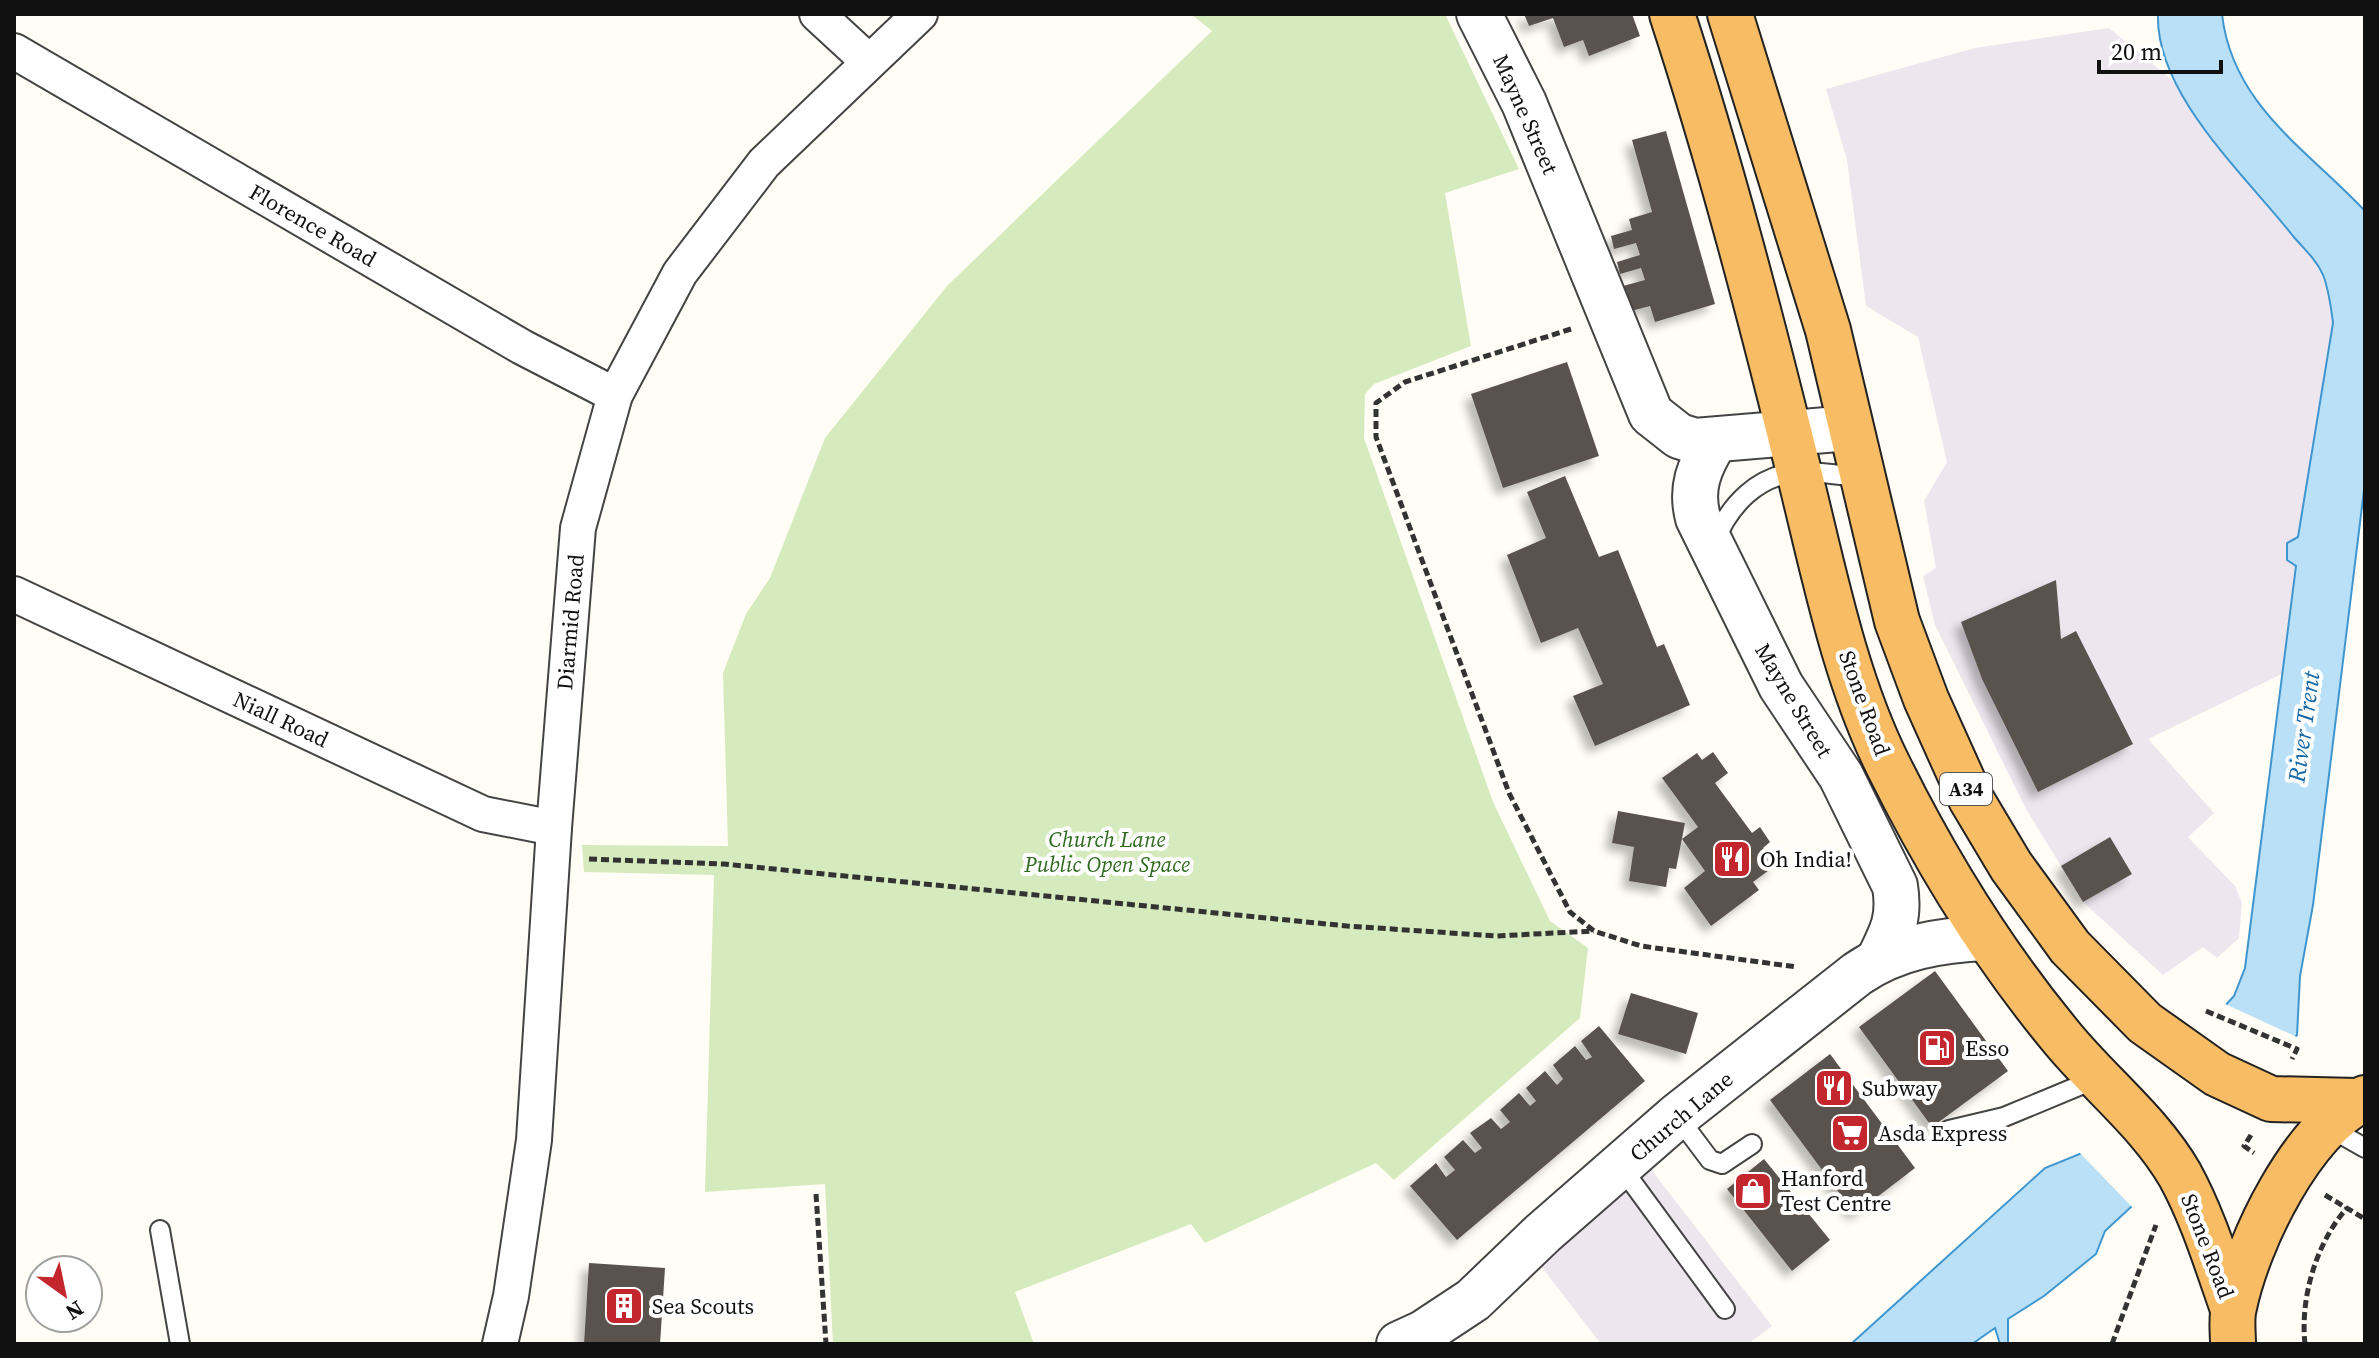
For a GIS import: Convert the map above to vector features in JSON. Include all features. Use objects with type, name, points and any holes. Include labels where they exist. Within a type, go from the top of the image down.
[{"type":"highway","name":"Stone Road","points":[[1672,14],[1744,261],[1815,545],[1857,688],[1886,763],[1933,853],[1987,938],[2063,1038],[2156,1140],[2185,1185],[2233,1326]]},
{"type":"highway","name":"A34","points":[[1730,14],[1828,330],[1897,621],[1926,699],[1971,799],[2011,866],[2070,947],[2115,995],[2170,1042],[2217,1074],[2271,1099],[2349,1108]]},
{"type":"highway","points":[[2233,1326],[2256,1240],[2277,1196],[2349,1108]]},
{"type":"street","points":[[817,14],[868,61]]},
{"type":"street","name":"Diarmid Road","points":[[500,1344],[511,1296],[534,1140],[578,528],[615,395],[680,273],[764,163],[920,14]]},
{"type":"street","name":"Mayne Street","points":[[1479,14],[1524,103],[1651,414],[1679,436],[1695,441],[1794,452],[1850,428]]},
{"type":"street","name":"Florence Road","points":[[14,51],[522,347],[615,395]]},
{"type":"street","name":"Mayne Street","points":[[1715,441],[1701,464],[1693,500],[1712,549],[1781,686],[1841,776],[1895,886],[1898,905],[1895,927],[1868,966]]},
{"type":"street","name":"Niall Road","points":[[14,594],[483,814],[553,843]]},
{"type":"street","name":"Church Lane","points":[[1416,1340],[1473,1300],[1543,1233],[1677,1116],[1868,966],[1914,947],[1955,939],[1987,938]]},
{"type":"lane","points":[[1712,549],[1722,523],[1740,497],[1765,481],[1794,452],[1863,478]]},
{"type":"lane","points":[[1949,1130],[2108,1088]]},
{"type":"lane","name":"A34","points":[[2349,1108],[2365,1148]]},
{"type":"lane","points":[[1677,1116],[1710,1160],[1722,1164],[1752,1144]]},
{"type":"lane","points":[[1621,1167],[1725,1309]]},
{"type":"lane","points":[[160,1230],[180,1344]]},
{"type":"path","points":[[1594,931],[1570,912],[1509,793],[1376,437],[1376,403],[1405,382],[1610,316]]},
{"type":"path","points":[[553,843],[724,864],[1347,926],[1496,936],[1594,931],[1641,946],[1868,966]]},
{"type":"path","points":[[2200,1008],[2297,1049],[2292,1059]]},
{"type":"path","points":[[2112,1344],[2158,1220],[2185,1185]]},
{"type":"path","points":[[816,1194],[826,1344]]},
{"type":"path","points":[[2323,1195],[2365,1219]]},
{"type":"path","points":[[2305,1344],[2306,1304],[2316,1262],[2332,1225],[2347,1208]]},
{"type":"shaded area","points":[[2109,28],[2172,80],[2218,147],[2311,255],[2327,287],[2333,323],[2298,537],[2287,543],[2296,566],[2282,674],[2148,739],[2214,813],[2188,837],[2235,886],[2242,903],[2239,938],[2217,958],[2203,947],[2163,975],[2083,902],[2026,809],[1935,625],[1923,576],[1936,568],[1924,501],[1947,462],[1918,337],[1866,306],[1847,160],[1826,89],[1975,48]]},
{"type":"shaded area","points":[[1650,1168],[1772,1326],[1748,1344],[1601,1344],[1537,1261]]},
{"type":"green space","name":"Church Lane Public Open Space","points":[[1191,14],[1445,14],[1519,169],[1445,193],[1471,346],[1374,384],[1365,394],[1364,438],[1493,802],[1550,921],[1588,948],[1580,1018],[1394,1180],[1376,1163],[1205,1243],[1191,1224],[1015,1292],[1034,1344],[833,1344],[825,1184],[705,1192],[714,875],[584,872],[582,845],[728,846],[723,673],[746,614],[770,578],[825,438],[947,286],[1212,31]]},
{"type":"water","name":"River Trent","points":[[2158,14],[2222,14],[2229,46],[2241,75],[2257,100],[2297,146],[2365,211],[2365,482],[2313,905],[2300,976],[2297,1035],[2105,1231],[2096,1254],[2044,1296],[2008,1319],[2008,1344],[2000,1344],[1995,1328],[1972,1344],[1851,1344],[2045,1168],[2097,1147],[2234,996],[2245,968],[2296,566],[2287,560],[2287,543],[2298,537],[2333,323],[2327,287],[2317,264],[2229,160],[2187,104],[2171,74],[2161,44]]},
{"type":"pier","points":[[2223,1003],[2299,1038],[2134,1209],[2078,1151],[2095,1144]]},
{"type":"building","points":[[1524,14],[1632,14],[1640,36],[1589,56],[1583,40],[1564,47],[1553,18],[1529,26]]},
{"type":"building","points":[[1666,131],[1715,304],[1655,322],[1650,306],[1631,311],[1623,286],[1645,280],[1641,268],[1620,274],[1617,262],[1640,255],[1636,243],[1614,249],[1611,236],[1632,230],[1629,219],[1652,212],[1632,140]]},
{"type":"building","points":[[1567,362],[1599,456],[1503,488],[1471,394]]},
{"type":"building","points":[[1565,476],[1599,557],[1618,550],[1657,647],[1664,644],[1690,705],[1595,746],[1573,696],[1603,684],[1578,628],[1541,643],[1507,555],[1546,538],[1527,492]]},
{"type":"building","points":[[2056,580],[2061,639],[2076,631],[2133,744],[2038,792],[1982,679],[1961,622]]},
{"type":"building","points":[[1713,752],[1728,773],[1715,783],[1752,833],[1760,827],[1770,842],[1763,848],[1776,865],[1753,882],[1759,890],[1711,926],[1684,888],[1705,871],[1682,839],[1698,827],[1662,778],[1697,753],[1702,760]]},
{"type":"building","points":[[1618,811],[1685,823],[1676,869],[1669,868],[1666,887],[1629,881],[1634,847],[1612,843]]},
{"type":"building","points":[[2110,837],[2132,874],[2083,902],[2061,866]]},
{"type":"building","points":[[1935,971],[2008,1071],[1932,1127],[1859,1027]]},
{"type":"building","points":[[1631,993],[1698,1013],[1686,1054],[1618,1034]]},
{"type":"building","points":[[1599,1026],[1645,1081],[1457,1240],[1410,1186],[1436,1163],[1446,1177],[1455,1170],[1444,1157],[1463,1140],[1475,1153],[1482,1148],[1470,1133],[1491,1118],[1501,1129],[1510,1122],[1500,1110],[1519,1093],[1530,1106],[1536,1101],[1526,1088],[1545,1071],[1557,1085],[1563,1079],[1553,1065],[1575,1046],[1586,1060],[1592,1057],[1581,1041]]},
{"type":"building","points":[[1830,1054],[1915,1168],[1855,1214],[1770,1100]]},
{"type":"building","points":[[1764,1159],[1830,1240],[1792,1271],[1727,1189]]},
{"type":"building","name":"Sea Scouts","points":[[589,1263],[665,1268],[660,1344],[584,1344]]},
{"type":"place","name":"Oh India!","points":[[1732,859]]},
{"type":"place","name":"Esso","points":[[1937,1048]]},
{"type":"place","name":"Subway","points":[[1834,1088]]},
{"type":"place","name":"Asda Express","points":[[1850,1133]]},
{"type":"place","name":"Hanford Test Centre","points":[[1753,1191]]},
{"type":"place","name":"Sea Scouts","points":[[624,1306]]}]
